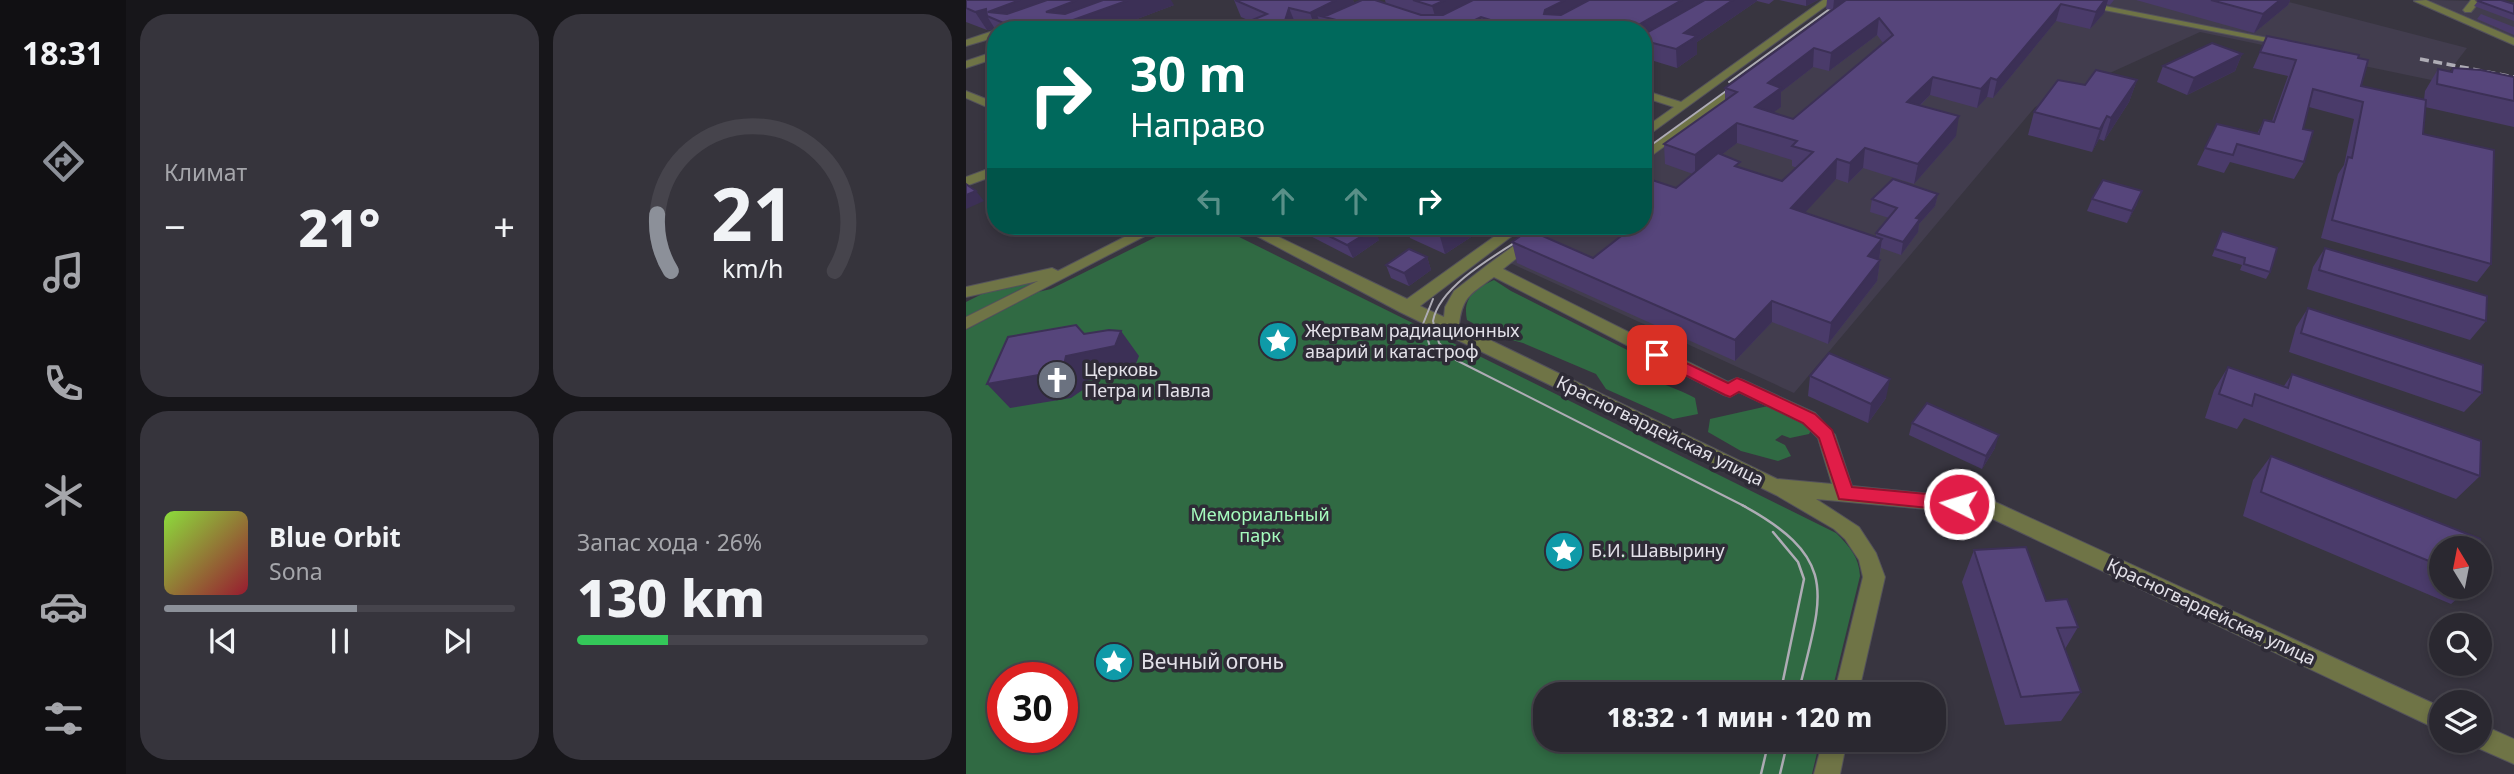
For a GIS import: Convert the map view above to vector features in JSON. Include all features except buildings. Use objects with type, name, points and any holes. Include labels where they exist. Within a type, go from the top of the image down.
[{"type":"street","points":[[1652,128],[1829,0]]},
{"type":"street","points":[[2058,0],[2302,46]]},
{"type":"street","points":[[2421,0],[2419,1],[2514,42]]},
{"type":"street","points":[[2481,2],[2464,8],[2503,24]]},
{"type":"street","points":[[966,43],[987,37]]},
{"type":"street","points":[[966,65],[987,57]]},
{"type":"street","points":[[1652,151],[1751,79]]},
{"type":"street","points":[[966,94],[987,104]]},
{"type":"street","points":[[1652,96],[1683,106]]},
{"type":"street","points":[[966,183],[987,174]]},
{"type":"street","points":[[966,324],[1139,235]]},
{"type":"street","name":"Красногвардейская улица","points":[[1263,235],[1406,308],[1774,487],[1984,506],[2429,713]]},
{"type":"street","points":[[1406,308],[1506,235]]},
{"type":"street","points":[[1451,329],[1453,307],[1460,295],[1538,235]]},
{"type":"street","points":[[1491,269],[1730,391],[1737,384],[1809,418],[1826,435],[1845,494]]},
{"type":"street","points":[[966,292],[1066,272]]},
{"type":"street","points":[[1774,487],[1845,525],[1863,542],[1871,560],[1874,577],[1849,682]]},
{"type":"street","points":[[2492,742],[2514,752]]},
{"type":"street","points":[[1827,774],[1832,752]]},
{"type":"shaded area","points":[[1866,0],[2281,0],[2467,48],[2441,82],[2200,32],[2035,107],[1794,393],[1508,262],[1546,235],[1652,235],[1652,156]]},
{"type":"shaded area","points":[[2425,2],[2514,2],[2514,38]]},
{"type":"green space","name":"Мемориальный парк","points":[[1160,235],[1235,235],[1836,533],[1853,553],[1860,576],[1834,682],[1533,682],[1533,752],[1817,752],[1812,774],[966,774],[966,330],[1038,292],[1051,289]]},
{"type":"green space","points":[[1494,280],[1639,356],[1630,365],[1637,371],[1695,398],[1698,414],[1673,419],[1606,389],[1596,374],[1523,343],[1497,336],[1467,320],[1467,305],[1472,294]]},
{"type":"green space","points":[[1034,281],[966,317],[966,302],[986,292]]},
{"type":"green space","points":[[1768,406],[1795,414],[1812,428],[1809,434],[1790,438],[1782,435],[1775,440],[1785,445],[1791,456],[1778,461],[1741,451],[1708,432],[1710,419]]},
{"type":"tram line","points":[[1729,82],[1842,0]]},
{"type":"tram line","points":[[1652,145],[1740,81]]},
{"type":"tram line","points":[[1527,235],[1478,267],[1448,293],[1438,307],[1433,321],[1439,343],[1456,360],[1746,507]]},
{"type":"tram line","points":[[1431,350],[1423,324],[1433,299]]},
{"type":"tram line","points":[[1742,505],[1775,525],[1797,545],[1811,564],[1817,585],[1817,607],[1801,682]]},
{"type":"tram line","points":[[1773,532],[1798,562],[1804,579],[1783,682]]},
{"type":"tram line","points":[[1761,774],[1766,752]]},
{"type":"tram line","points":[[1780,774],[1785,752]]},
{"type":"railway","points":[[2420,59],[2514,77]]},
{"type":"place","name":"Жертвам радиационных аварий и катастроф","points":[[1278,341]]},
{"type":"place","name":"Церковь Петра и Павла","points":[[1057,380]]},
{"type":"place","name":"Б.И. Шавырину","points":[[1564,551]]},
{"type":"place","name":"Вечный огонь","points":[[1114,662]]},
{"type":"route","points":[[1657,355],[1730,391],[1737,384],[1809,418],[1826,435],[1845,494],[1959,504]]}]
